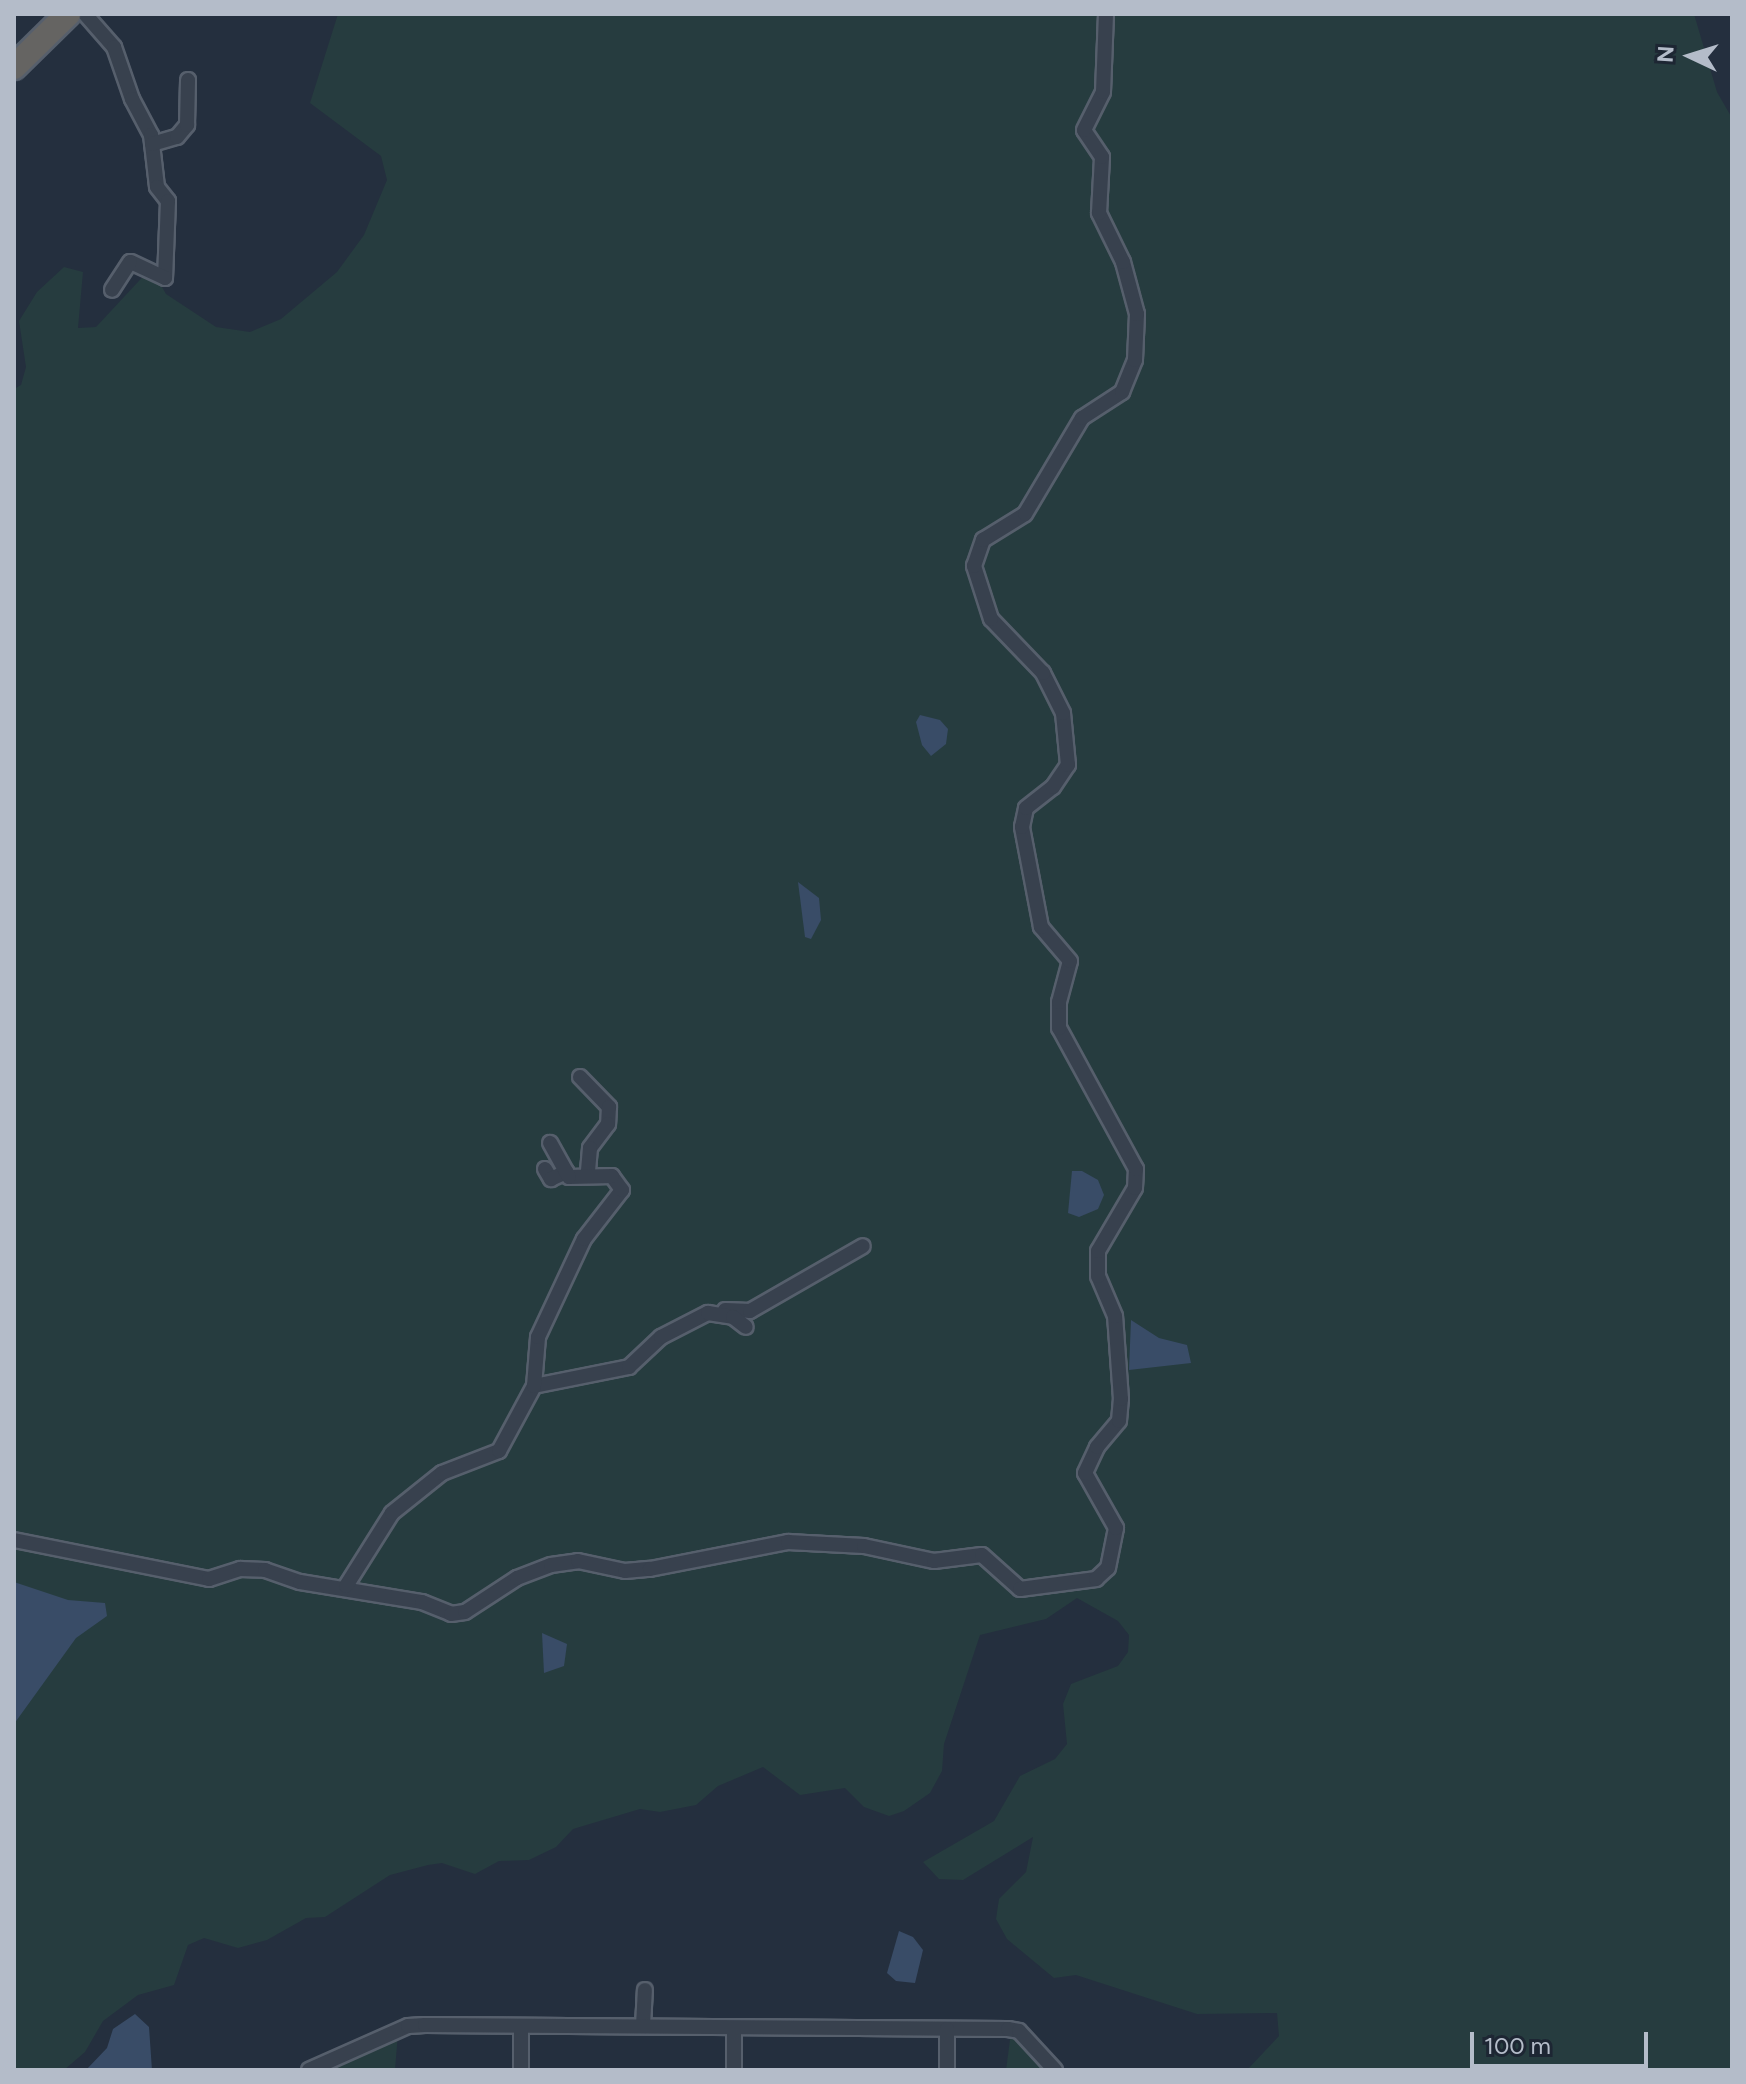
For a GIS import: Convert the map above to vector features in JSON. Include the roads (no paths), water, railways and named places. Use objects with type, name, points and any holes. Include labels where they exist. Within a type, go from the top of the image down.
[{"type":"highway","points":[[14,67],[68,14]]},
{"type":"street","points":[[85,14],[114,47],[153,150],[157,187],[168,201],[165,278],[130,262],[112,290]]},
{"type":"street","points":[[14,1540],[209,1579],[240,1569],[265,1570],[300,1582],[346,1586],[465,1612],[517,1578],[551,1565],[578,1561],[625,1571],[650,1569],[788,1542],[864,1546],[934,1561],[982,1555],[1020,1589],[1096,1579],[1108,1568],[1116,1528],[1085,1473],[1097,1447],[1119,1421],[1121,1399],[1113,1304],[1098,1276],[1098,1251],[1135,1188],[1136,1169],[1059,1028],[1059,1002],[1070,961],[1041,927],[1022,827],[1026,808],[1053,787],[1068,765],[1063,713],[1043,673],[991,619],[974,566],[983,540],[1025,514],[1082,418],[1122,392],[1135,360],[1137,314],[1123,262],[1099,213],[1102,157],[1084,130],[1103,92],[1106,14]]},
{"type":"street","points":[[140,172],[153,150],[177,137],[187,125],[188,80]]},
{"type":"street","points":[[580,1077],[609,1107],[608,1124],[590,1148],[586,1173]]},
{"type":"street","points":[[346,1586],[355,1566],[392,1513],[442,1473],[499,1451],[534,1386],[538,1337],[584,1239],[622,1190],[612,1176],[586,1173],[569,1177],[550,1143]]},
{"type":"street","points":[[585,1156],[586,1173]]},
{"type":"street","points":[[545,1169],[551,1179],[566,1172]]},
{"type":"street","points":[[534,1386],[629,1367],[661,1337],[708,1313],[750,1311],[863,1246]]},
{"type":"street","points":[[708,1313],[733,1317],[746,1327]]},
{"type":"street","points":[[341,1557],[355,1566]]},
{"type":"street","points":[[445,1610],[452,1595]]},
{"type":"street","points":[[643,2026],[645,1990]]},
{"type":"street","points":[[309,2070],[408,2026],[1019,2031],[1055,2070]]},
{"type":"street","points":[[521,2027],[521,2070]]},
{"type":"street","points":[[734,2028],[734,2070]]},
{"type":"street","points":[[947,2029],[947,2070]]},
{"type":"water","points":[[920,715],[940,720],[948,729],[946,744],[931,756],[922,745],[916,722]]},
{"type":"water","points":[[798,882],[819,898],[821,920],[811,939],[805,937]]},
{"type":"water","points":[[1072,1171],[1082,1171],[1098,1180],[1104,1195],[1098,1209],[1079,1217],[1068,1213]]},
{"type":"water","points":[[1131,1320],[1159,1338],[1187,1345],[1191,1363],[1129,1370]]},
{"type":"water","points":[[14,1582],[68,1600],[105,1603],[107,1616],[76,1638],[14,1724]]},
{"type":"water","points":[[542,1633],[567,1644],[564,1666],[544,1673]]},
{"type":"water","points":[[899,1931],[913,1937],[923,1950],[915,1983],[896,1981],[887,1973]]},
{"type":"water","points":[[135,2014],[149,2027],[152,2070],[86,2070],[107,2048],[113,2029]]}]
